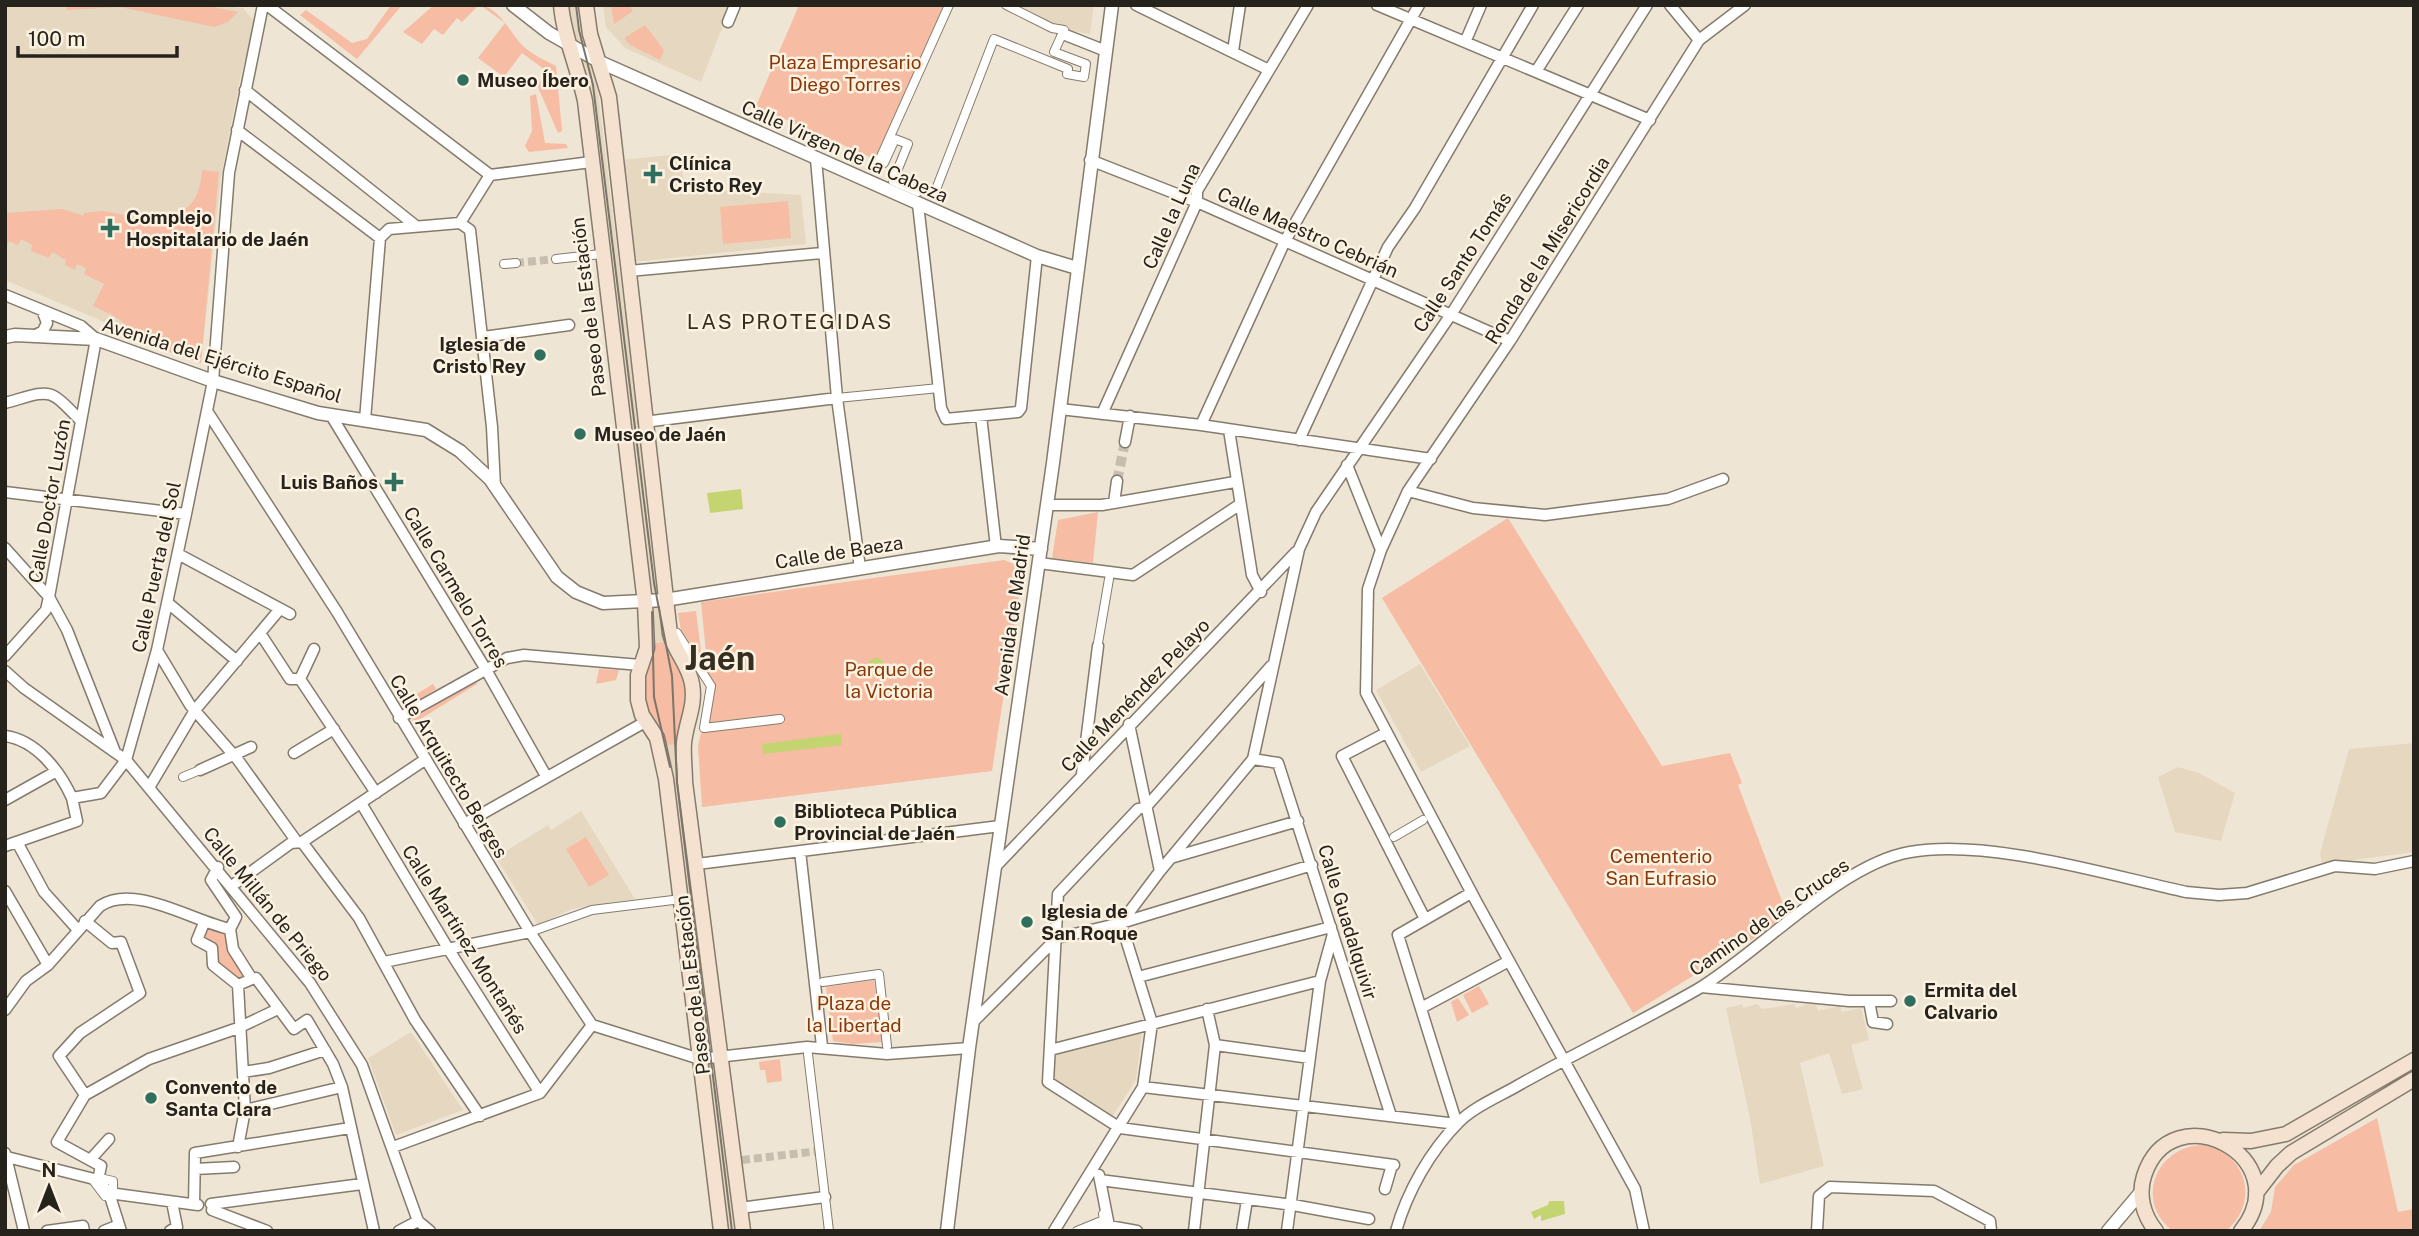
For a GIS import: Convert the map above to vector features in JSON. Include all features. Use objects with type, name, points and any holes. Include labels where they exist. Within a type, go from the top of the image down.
[{"type":"main road","name":"Paseo de la Estación","points":[[561,5],[569,45],[581,80],[645,603],[647,648],[640,665]]},
{"type":"main road","points":[[586,5],[590,34],[609,97],[665,600],[676,640]]},
{"type":"main road","name":"Paseo de la Estación","points":[[676,640],[693,690],[693,710],[686,735],[685,782],[743,1231]]},
{"type":"main road","points":[[640,665],[638,700],[645,722]]},
{"type":"main road","name":"Paseo de la Estación","points":[[645,722],[657,738],[666,779],[721,1231]]},
{"type":"main road","points":[[2156,1231],[2144,1210],[2141,1192],[2148,1165],[2167,1145],[2193,1136],[2251,1141],[2286,1134],[2414,1060]]},
{"type":"main road","points":[[2256,1193],[2291,1153],[2414,1079]]},
{"type":"main road","points":[[2221,1140],[2235,1149],[2254,1176],[2256,1193],[2252,1215],[2241,1231]]},
{"type":"street","name":"Calle Puerta del Sol","points":[[126,760],[168,603],[213,381],[229,173],[265,5]]},
{"type":"street","points":[[265,5],[490,175],[591,162]]},
{"type":"street","name":"Calle Virgen de la Cabeza","points":[[513,5],[569,45],[600,62],[1037,256],[1077,268]]},
{"type":"street","points":[[728,22],[735,5]]},
{"type":"street","points":[[949,5],[879,162],[884,163],[895,139],[908,145],[892,181],[918,192],[924,187],[935,191],[994,39],[1068,69],[1067,74],[1084,77],[1086,64],[1054,52],[1064,30],[1052,28],[1006,5]]},
{"type":"street","name":"Avenida de Madrid","points":[[947,1231],[969,1048],[1041,549],[1112,5]]},
{"type":"street","points":[[1136,5],[1269,70]]},
{"type":"street","points":[[1233,51],[1240,5]]},
{"type":"street","name":"Calle la Luna","points":[[1102,414],[1197,202],[1197,191],[1308,5]]},
{"type":"street","points":[[1377,5],[1502,55],[1650,120]]},
{"type":"street","points":[[1201,425],[1286,241],[1419,5]]},
{"type":"street","points":[[1466,40],[1481,5]]},
{"type":"street","points":[[1298,440],[1388,247],[1415,208],[1533,5]]},
{"type":"street","points":[[1537,70],[1578,5]]},
{"type":"street","name":"Calle Santo Tomás","points":[[1299,549],[1316,512],[1452,313],[1647,5]]},
{"type":"street","points":[[1670,5],[1699,40]]},
{"type":"street","name":"Ronda de la Misericordia","points":[[1644,1231],[1635,1189],[1471,893],[1366,693],[1368,589],[1381,550],[1408,491],[1510,341],[1699,40],[1745,5]]},
{"type":"street","points":[[1063,34],[1105,51]]},
{"type":"street","points":[[245,90],[416,226]]},
{"type":"street","points":[[237,130],[380,238]]},
{"type":"street","points":[[816,159],[822,253],[837,398],[860,568]]},
{"type":"street","name":"Calle Maestro Cebrián","points":[[1090,160],[1197,202],[1510,341]]},
{"type":"street","points":[[460,223],[490,175]]},
{"type":"street","points":[[918,204],[939,388],[946,419],[1018,412],[1021,407],[1037,256]]},
{"type":"street","points":[[365,420],[380,238],[389,229],[460,223],[470,230],[483,337],[495,487]]},
{"type":"street","points":[[629,271],[822,253]]},
{"type":"street","points":[[556,259],[601,254]]},
{"type":"street","points":[[505,264],[516,263]]},
{"type":"street","points":[[5,295],[81,327],[96,338]]},
{"type":"street","points":[[34,335],[43,331],[47,323],[43,310]]},
{"type":"street","points":[[483,337],[569,325]]},
{"type":"street","name":"Avenida del Ejército Español","points":[[5,337],[34,335],[96,338],[213,381],[332,417],[426,430],[446,440],[495,487],[557,577],[576,593],[603,603],[645,603]]},
{"type":"street","name":"Calle Doctor Luzón","points":[[5,656],[46,610],[96,338]]},
{"type":"street","points":[[644,422],[939,388]]},
{"type":"street","points":[[5,403],[48,393],[56,395],[81,421]]},
{"type":"street","points":[[1060,409],[1201,425],[1431,459]]},
{"type":"street","name":"Calle Arquitecto Berges","points":[[207,411],[337,612],[530,932],[592,1025]]},
{"type":"street","points":[[981,416],[996,547]]},
{"type":"street","points":[[1125,442],[1130,416]]},
{"type":"street","name":"Calle Carmelo Torres","points":[[332,417],[485,668],[546,776]]},
{"type":"street","points":[[1229,430],[1235,482],[1252,575],[1261,592]]},
{"type":"street","points":[[1347,465],[1381,550]]},
{"type":"street","points":[[1408,491],[1473,508],[1545,515],[1668,499],[1723,479]]},
{"type":"street","points":[[1114,503],[1117,481]]},
{"type":"street","points":[[1047,505],[1114,503],[1235,482]]},
{"type":"street","points":[[5,492],[187,514]]},
{"type":"street","points":[[1039,563],[1133,575],[1239,505]]},
{"type":"street","points":[[1371,526],[1392,525]]},
{"type":"street","name":"Calle de Baeza","points":[[645,603],[996,547],[1041,549]]},
{"type":"street","points":[[5,548],[49,597],[67,630],[115,752]]},
{"type":"street","points":[[1121,923],[1160,871],[1253,759],[1299,549]]},
{"type":"street","name":"Calle Menéndez Pelayo","points":[[996,866],[1129,724],[1261,592],[1299,549]]},
{"type":"street","points":[[150,786],[195,710],[260,633],[285,611],[177,554]]},
{"type":"street","points":[[1083,774],[1098,645],[1109,579]]},
{"type":"street","points":[[168,603],[237,661]]},
{"type":"street","points":[[260,633],[290,679],[300,679]]},
{"type":"street","points":[[676,640],[711,685],[704,728],[780,719]]},
{"type":"street","points":[[300,679],[314,649]]},
{"type":"street","points":[[157,650],[195,710],[234,755],[359,918],[415,1020],[480,1116]]},
{"type":"street","points":[[399,718],[507,658],[524,655],[640,665]]},
{"type":"street","points":[[1273,664],[1146,807],[1138,809],[1058,894],[1048,1082],[1120,1128],[1393,1165],[1385,1189]]},
{"type":"street","name":"Calle Millán de Priego","points":[[5,671],[24,688],[126,760],[233,885],[322,1000],[362,1065],[393,1147],[417,1226]]},
{"type":"street","points":[[300,679],[376,793]]},
{"type":"street","points":[[464,824],[645,722]]},
{"type":"street","points":[[1129,724],[1160,871]]},
{"type":"street","points":[[294,753],[334,729]]},
{"type":"street","points":[[1386,733],[1342,756],[1425,919]]},
{"type":"street","points":[[5,736],[27,742],[42,754],[72,798],[77,821],[5,845]]},
{"type":"street","points":[[1106,748],[1118,746],[1133,751]]},
{"type":"street","points":[[183,778],[251,747]]},
{"type":"street","name":"Calle Guadalquivir","points":[[1253,759],[1278,763],[1391,1116]]},
{"type":"street","points":[[72,798],[101,793],[126,760]]},
{"type":"street","points":[[233,885],[291,843],[299,842],[426,760]]},
{"type":"street","points":[[5,800],[55,772]]},
{"type":"street","name":"Calle Martínez Montañés","points":[[361,803],[449,950],[540,1093]]},
{"type":"street","points":[[1394,837],[1423,820]]},
{"type":"street","points":[[1174,857],[1298,821]]},
{"type":"street","points":[[697,864],[1000,826]]},
{"type":"street","points":[[18,842],[44,892],[81,926],[112,943],[121,942],[141,993],[80,1033],[59,1056],[85,1095]]},
{"type":"street","name":"Camino de las Cruces","points":[[1396,1231],[1412,1187],[1457,1124],[1565,1059],[1701,988],[1846,881],[1874,865],[1907,852],[1927,849],[1991,852],[2186,892],[2218,895],[2248,893],[2278,886],[2334,866],[2375,869],[2414,861]]},
{"type":"street","points":[[800,851],[822,1046]]},
{"type":"street","points":[[973,1022],[1057,938],[1121,923],[1312,865]]},
{"type":"street","points":[[218,867],[211,880],[236,917],[230,929],[233,949],[252,979]]},
{"type":"street","points":[[5,891],[48,965]]},
{"type":"street","points":[[1143,1087],[1457,1124],[1398,935],[1471,893]]},
{"type":"street","points":[[5,1010],[26,981],[48,965],[81,926],[110,900],[127,897],[157,904],[204,923],[230,929]]},
{"type":"street","points":[[384,962],[530,932],[592,910],[681,899]]},
{"type":"street","points":[[204,923],[197,940],[212,948],[213,965],[238,985]]},
{"type":"street","points":[[1056,1231],[1143,1087],[1152,1023],[1121,923]]},
{"type":"street","points":[[1138,977],[1332,931],[1320,981],[1297,1153],[1293,1205],[1287,1231]]},
{"type":"street","points":[[1421,1008],[1508,961]]},
{"type":"street","points":[[823,982],[879,974],[887,1046]]},
{"type":"street","points":[[238,985],[256,978],[294,1029],[307,1020],[325,1050],[342,1087],[374,1231]]},
{"type":"street","points":[[1050,1050],[1320,981]]},
{"type":"street","points":[[238,985],[238,1028],[245,1110],[238,1147]]},
{"type":"street","points":[[1701,988],[1891,1001]]},
{"type":"street","points":[[1869,1001],[1873,1023],[1887,1024]]},
{"type":"street","points":[[97,1179],[101,1166],[57,1142],[85,1095],[149,1059],[238,1028],[278,1009]]},
{"type":"street","points":[[1194,1231],[1215,1045],[1207,1009]]},
{"type":"street","points":[[393,1147],[540,1093],[592,1025],[700,1059],[822,1046],[851,1053],[887,1054],[969,1048]]},
{"type":"street","points":[[1215,1045],[1310,1058]]},
{"type":"street","points":[[243,1072],[269,1068],[325,1050]]},
{"type":"street","points":[[808,1054],[829,1231]]},
{"type":"street","points":[[245,1110],[342,1087]]},
{"type":"street","points":[[205,1206],[195,1169],[195,1153],[350,1128]]},
{"type":"street","points":[[90,1160],[109,1139]]},
{"type":"street","points":[[24,1231],[6,1155],[97,1179],[109,1193],[120,1228],[104,1231]]},
{"type":"street","points":[[1097,1163],[1110,1228]]},
{"type":"street","points":[[195,1169],[234,1167]]},
{"type":"street","points":[[1056,1231],[1089,1178],[1098,1183],[1104,1220],[1077,1231]]},
{"type":"street","points":[[1100,1180],[1293,1205],[1369,1219]]},
{"type":"street","points":[[109,1193],[205,1206],[362,1184]]},
{"type":"street","points":[[1817,1231],[1819,1196],[1829,1187],[1934,1191],[1990,1222],[1991,1231]]},
{"type":"street","points":[[2108,1231],[2141,1192]]},
{"type":"street","points":[[740,1208],[825,1197]]},
{"type":"street","points":[[1242,1231],[1247,1200]]},
{"type":"street","points":[[172,1202],[175,1229]]},
{"type":"street","points":[[205,1206],[267,1231]]},
{"type":"street","points":[[47,1231],[83,1226],[83,1231]]},
{"type":"street","points":[[399,1231],[417,1226],[430,1231]]},
{"type":"street","points":[[1094,1231],[1110,1228],[1137,1231]]},
{"type":"shaded area","name":"Complejo Hospitalario de Jaén","points":[[5,5],[217,5],[243,8],[256,24],[241,74],[221,176],[201,363],[5,280]]},
{"type":"shaded area","points":[[564,5],[582,5],[586,46],[597,83],[736,1231],[729,1231],[720,1156],[711,1124],[619,372]]},
{"type":"shaded area","points":[[603,5],[731,5],[701,82],[625,48],[606,27]]},
{"type":"shaded area","points":[[1006,5],[1094,5],[1090,34],[1052,28]]},
{"type":"shaded area","points":[[681,154],[684,188],[801,195],[806,244],[633,262],[622,160]]},
{"type":"shaded area","points":[[741,489],[743,509],[710,513],[707,493]]},
{"type":"shaded area","points":[[876,658],[882,661],[885,667],[882,673],[876,676],[870,673],[867,667],[870,661]]},
{"type":"shaded area","points":[[1420,664],[1470,746],[1421,772],[1376,690]]},
{"type":"shaded area","points":[[841,734],[842,745],[763,754],[762,744]]},
{"type":"shaded area","points":[[2414,743],[2414,852],[2322,864],[2320,853],[2349,749]]},
{"type":"shaded area","points":[[2178,767],[2199,773],[2235,793],[2221,841],[2175,832],[2158,777]]},
{"type":"shaded area","points":[[581,811],[635,899],[572,909],[538,925],[496,857],[548,825],[551,830]]},
{"type":"shaded area","points":[[1815,1002],[1818,1011],[1840,1006],[1842,1012],[1861,1008],[1869,1040],[1851,1045],[1863,1089],[1842,1094],[1829,1053],[1800,1063],[1824,1166],[1760,1184],[1750,1118],[1726,1008],[1742,1004],[1743,1008],[1757,1004],[1762,1009],[1794,1004],[1796,1008]]},
{"type":"shaded area","points":[[411,1032],[463,1110],[396,1135],[368,1058]]},
{"type":"shaded area","points":[[1142,1032],[1136,1080],[1112,1117],[1052,1079],[1054,1054]]},
{"type":"shaded area","points":[[1549,1201],[1564,1201],[1565,1214],[1541,1221],[1541,1215],[1534,1219],[1531,1212],[1548,1205]]},
{"type":"green space","points":[[67,5],[203,5],[238,12],[228,22],[214,27],[120,7],[66,10]]},
{"type":"green space","points":[[391,5],[402,5],[357,59],[300,15],[306,10],[352,43],[367,39]]},
{"type":"green space","points":[[434,5],[479,5],[462,22],[457,18],[443,35],[434,29],[422,44],[403,32]]},
{"type":"green space","points":[[480,5],[493,11],[504,23]]},
{"type":"green space","points":[[611,5],[629,5],[633,11],[614,24]]},
{"type":"green space","name":"Plaza Empresario Diego Torres","points":[[799,5],[949,5],[879,161],[756,106]]},
{"type":"green space","points":[[505,23],[527,49],[556,66],[562,131],[558,133],[537,85],[548,72],[522,53],[504,77],[478,58]]},
{"type":"green space","points":[[645,25],[664,50],[660,60],[630,45],[624,38]]},
{"type":"green space","points":[[536,94],[545,143],[566,144],[568,148],[529,152],[525,146],[532,131],[530,96]]},
{"type":"green space","points":[[202,170],[219,172],[201,363],[132,339],[122,322],[93,306],[104,284],[84,274],[86,268],[77,264],[75,270],[65,265],[66,260],[52,252],[49,258],[31,251],[32,245],[21,239],[18,245],[9,241],[5,250],[5,213],[63,209],[84,216],[83,213],[103,211],[161,222],[180,213],[192,203],[199,190]]},
{"type":"green space","points":[[788,201],[791,238],[723,244],[720,207]]},
{"type":"green space","points":[[1098,512],[1093,563],[1052,558],[1058,520]]},
{"type":"green space","name":"Cementerio San Eufrasio","points":[[1508,518],[1662,766],[1730,753],[1742,783],[1738,785],[1788,917],[1633,1013],[1382,598]]},
{"type":"green space","name":"Parque de la Victoria","points":[[1004,560],[1019,566],[1022,576],[992,771],[702,807],[698,746],[710,693],[701,602]]},
{"type":"green space","points":[[696,611],[702,659],[681,631],[678,613]]},
{"type":"green space","points":[[665,642],[675,654],[685,678],[686,703],[680,744],[665,745],[651,720],[644,696],[645,670],[649,657],[655,643]]},
{"type":"green space","points":[[599,669],[619,670],[616,680],[596,684]]},
{"type":"green space","points":[[475,681],[477,684],[414,723],[412,719]]},
{"type":"green space","points":[[433,684],[436,689],[405,708],[402,703]]},
{"type":"green space","points":[[586,837],[609,875],[589,887],[566,849]]},
{"type":"green space","points":[[206,928],[228,931],[248,978],[241,982],[215,963],[200,940]]},
{"type":"green space","name":"Plaza de la Libertad","points":[[874,980],[883,1042],[853,1044],[833,1041],[826,987]]},
{"type":"green space","points":[[1479,986],[1489,1004],[1472,1013],[1463,995]]},
{"type":"green space","points":[[1458,998],[1469,1015],[1457,1022],[1451,1002]]},
{"type":"green space","points":[[780,1059],[782,1081],[767,1083],[765,1070],[760,1070],[759,1062]]},
{"type":"green space","points":[[2377,1118],[2398,1212],[2414,1209],[2414,1231],[2259,1231],[2271,1212],[2275,1187],[2294,1165]]},
{"type":"green space","points":[[2204,1145],[2219,1150],[2239,1169],[2244,1180],[2243,1207],[2226,1231],[2173,1231],[2161,1219],[2154,1205],[2156,1177],[2163,1164],[2174,1154],[2188,1147]]},
{"type":"tunnel","points":[[516,263],[556,259]]},
{"type":"tunnel","points":[[1117,481],[1125,442]]},
{"type":"tunnel","points":[[742,1160],[819,1151]]},
{"type":"tram line","points":[[576,5],[579,30],[593,85],[654,583],[672,676],[677,783],[732,1231]]},
{"type":"tram line","points":[[652,612],[654,697],[670,767]]},
{"type":"place","name":"Museo Íbero","points":[[463,80]]},
{"type":"place","name":"Clínica Cristo Rey","points":[[653,174]]},
{"type":"place","name":"Complejo Hospitalario de Jaén","points":[[110,228]]},
{"type":"place","name":"Iglesia de Cristo Rey","points":[[540,355]]},
{"type":"place","name":"Museo de Jaén","points":[[580,434]]},
{"type":"place","name":"Luis Baños","points":[[394,482]]},
{"type":"place","name":"Biblioteca Pública Provincial de Jaén","points":[[780,822]]},
{"type":"place","name":"Iglesia de San Roque","points":[[1027,922]]},
{"type":"place","name":"Ermita del Calvario","points":[[1910,1001]]},
{"type":"place","name":"Convento de Santa Clara","points":[[151,1098]]},
{"type":"district","name":"LAS PROTEGIDAS","points":[[790,322]]},
{"type":"district","name":"Jaén","points":[[720,658]]}]
